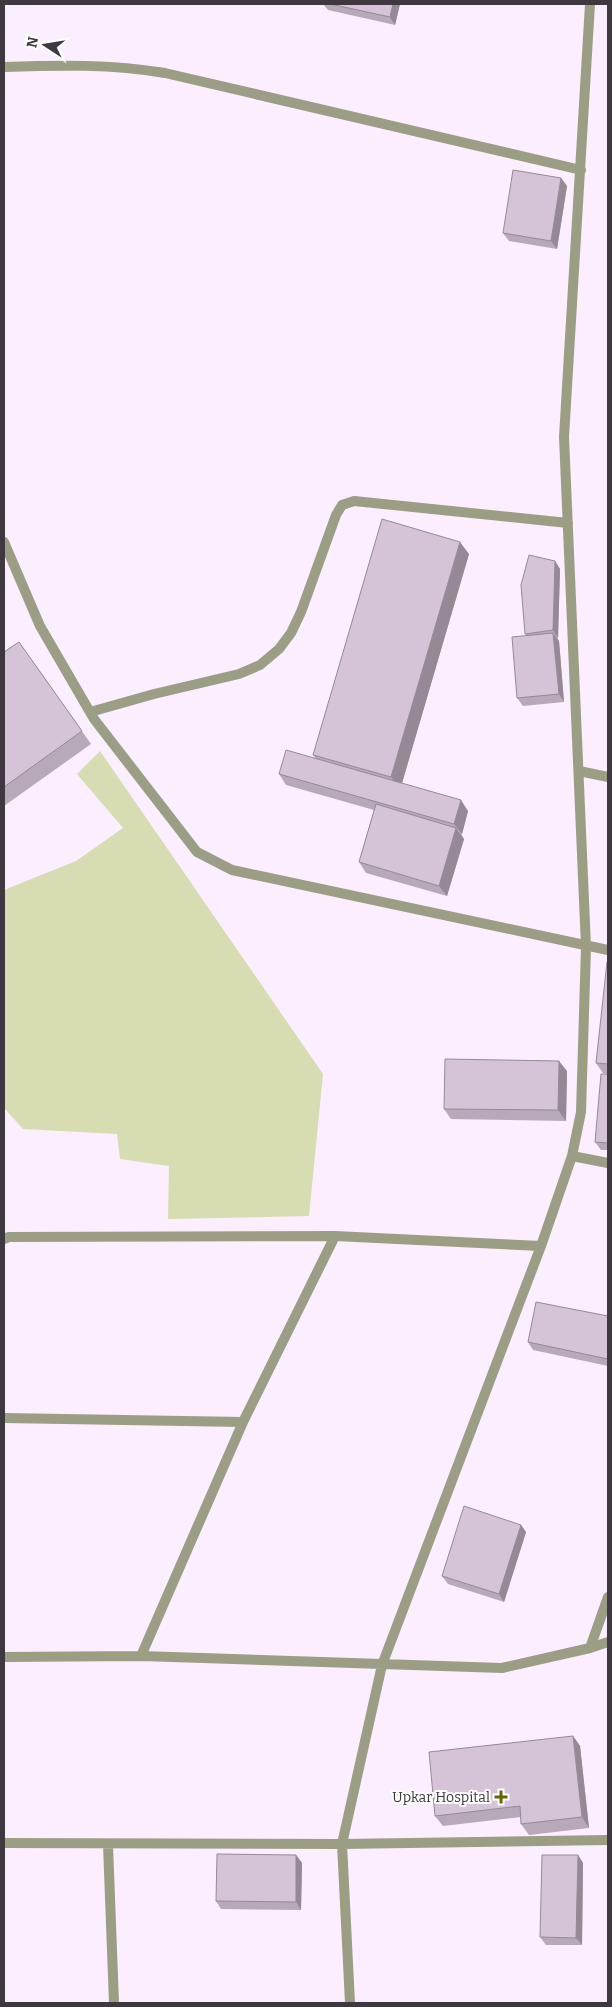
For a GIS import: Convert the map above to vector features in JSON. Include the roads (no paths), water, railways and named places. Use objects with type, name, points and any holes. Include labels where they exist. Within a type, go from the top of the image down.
[{"type":"street","points":[[350,2003],[342,1844],[382,1666],[541,1246],[572,1156],[581,1112],[586,947],[580,771],[564,438],[590,4]]},
{"type":"street","points":[[4,67],[84,64],[126,67],[165,73],[580,170]]},
{"type":"street","points":[[90,712],[154,694],[239,674],[260,665],[279,649],[291,633],[302,612],[336,515],[342,505],[354,501],[568,523]]},
{"type":"street","points":[[4,542],[40,626],[90,712],[197,852],[232,870],[586,947],[608,950]]},
{"type":"street","points":[[580,771],[608,777]]},
{"type":"street","points":[[572,1156],[608,1163]]},
{"type":"street","points":[[4,1239],[9,1237],[335,1236],[541,1246]]},
{"type":"street","points":[[140,1656],[243,1422],[335,1236]]},
{"type":"street","points":[[4,1418],[243,1422]]},
{"type":"street","points":[[590,1648],[608,1597]]},
{"type":"street","points":[[4,1657],[140,1656],[382,1666],[502,1668],[590,1648],[608,1642]]},
{"type":"street","points":[[4,1843],[108,1845],[342,1844],[608,1840]]},
{"type":"street","points":[[108,1845],[114,2003]]},
{"type":"place","name":"Upkar Hospital","points":[[501,1797]]}]
